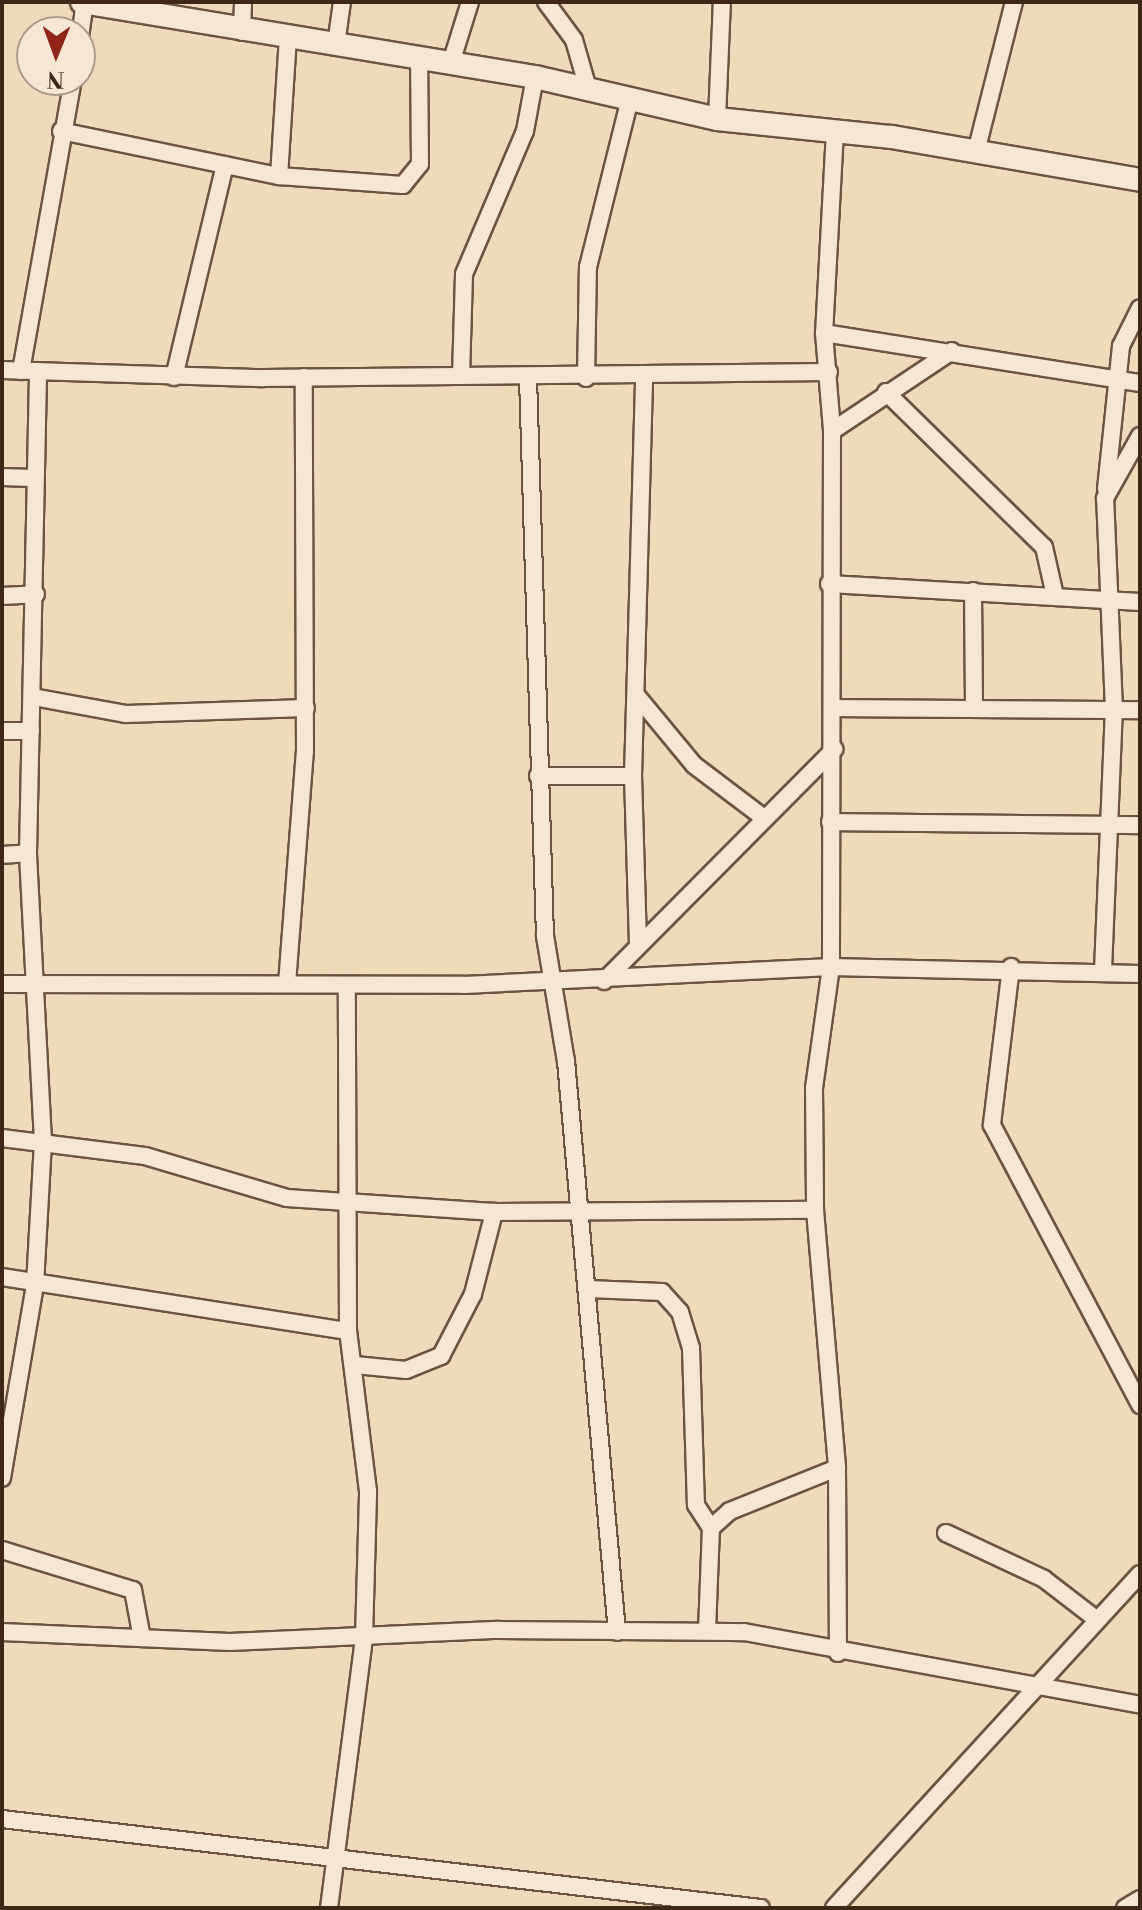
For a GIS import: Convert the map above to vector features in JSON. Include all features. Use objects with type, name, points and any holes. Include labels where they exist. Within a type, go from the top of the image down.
[{"type":"street","points":[[84,2],[242,32],[535,77],[629,103],[717,119],[835,131],[1140,180]]},
{"type":"street","points":[[242,32],[243,2]]},
{"type":"street","points":[[336,45],[342,2]]},
{"type":"street","points":[[451,63],[470,2]]},
{"type":"street","points":[[546,2],[574,40],[589,92]]},
{"type":"street","points":[[717,119],[722,2]]},
{"type":"street","points":[[976,152],[1014,2]]},
{"type":"street","points":[[279,176],[288,38]]},
{"type":"street","points":[[61,131],[279,176],[369,187],[413,180],[420,164],[419,57]]},
{"type":"street","points":[[461,376],[464,274],[525,131],[535,77]]},
{"type":"street","points":[[2,1478],[6,1439],[35,1285],[43,1141],[28,853],[36,594],[29,371],[61,131],[69,96]]},
{"type":"street","points":[[586,378],[588,267],[629,103]]},
{"type":"street","points":[[835,131],[824,333],[832,431],[829,584],[834,749],[830,822],[831,967],[814,1088],[815,1210],[837,1468],[838,1653]]},
{"type":"street","points":[[174,377],[225,165]]},
{"type":"street","points":[[1103,970],[1114,710],[1105,498],[1115,379],[1140,308]]},
{"type":"street","points":[[824,333],[1140,383]]},
{"type":"street","points":[[832,431],[886,392],[952,351]]},
{"type":"street","points":[[2,370],[174,377],[586,378],[829,372]]},
{"type":"street","points":[[638,944],[633,776],[644,376]]},
{"type":"street","points":[[287,984],[306,708],[304,377]]},
{"type":"street","points":[[528,377],[538,776],[552,980],[566,1061],[576,1211],[588,1289],[617,1632]]},
{"type":"street","points":[[886,392],[1044,547],[1055,596]]},
{"type":"street","points":[[1105,498],[1140,436]]},
{"type":"street","points":[[2,477],[33,478]]},
{"type":"street","points":[[829,584],[1140,602]]},
{"type":"street","points":[[973,591],[974,704]]},
{"type":"street","points":[[2,596],[36,594]]},
{"type":"street","points":[[637,696],[694,765],[764,818]]},
{"type":"street","points":[[33,697],[126,714],[306,708]]},
{"type":"street","points":[[833,708],[974,704],[1140,710]]},
{"type":"street","points":[[2,731],[31,731]]},
{"type":"street","points":[[604,981],[834,749]]},
{"type":"street","points":[[538,776],[633,776]]},
{"type":"street","points":[[830,822],[1140,825]]},
{"type":"street","points":[[2,855],[28,853]]},
{"type":"street","points":[[2,984],[347,985],[604,981],[831,967],[1011,967],[1140,974]]},
{"type":"street","points":[[1011,967],[992,1125],[1140,1405]]},
{"type":"street","points":[[329,1908],[364,1638],[368,1491],[355,1365],[348,1331],[344,1199],[347,985]]},
{"type":"street","points":[[2,1138],[145,1156],[253,1193],[494,1212],[815,1210]]},
{"type":"street","points":[[355,1365],[406,1370],[441,1356],[473,1294],[494,1212]]},
{"type":"street","points":[[2,1277],[35,1285],[348,1331]]},
{"type":"street","points":[[588,1289],[662,1292],[680,1312],[692,1364],[696,1505],[711,1528],[707,1631]]},
{"type":"street","points":[[711,1528],[730,1511],[837,1468]]},
{"type":"street","points":[[946,1533],[1044,1579],[1096,1619]]},
{"type":"street","points":[[2,1550],[133,1590],[142,1638]]},
{"type":"street","points":[[834,1908],[1032,1688],[1140,1574]]},
{"type":"street","points":[[2,1632],[142,1638],[364,1638],[707,1631],[1140,1705]]},
{"type":"street","points":[[2,1819],[336,1861],[667,1892],[761,1908]]},
{"type":"street","points":[[1125,1908],[1140,1899]]}]
